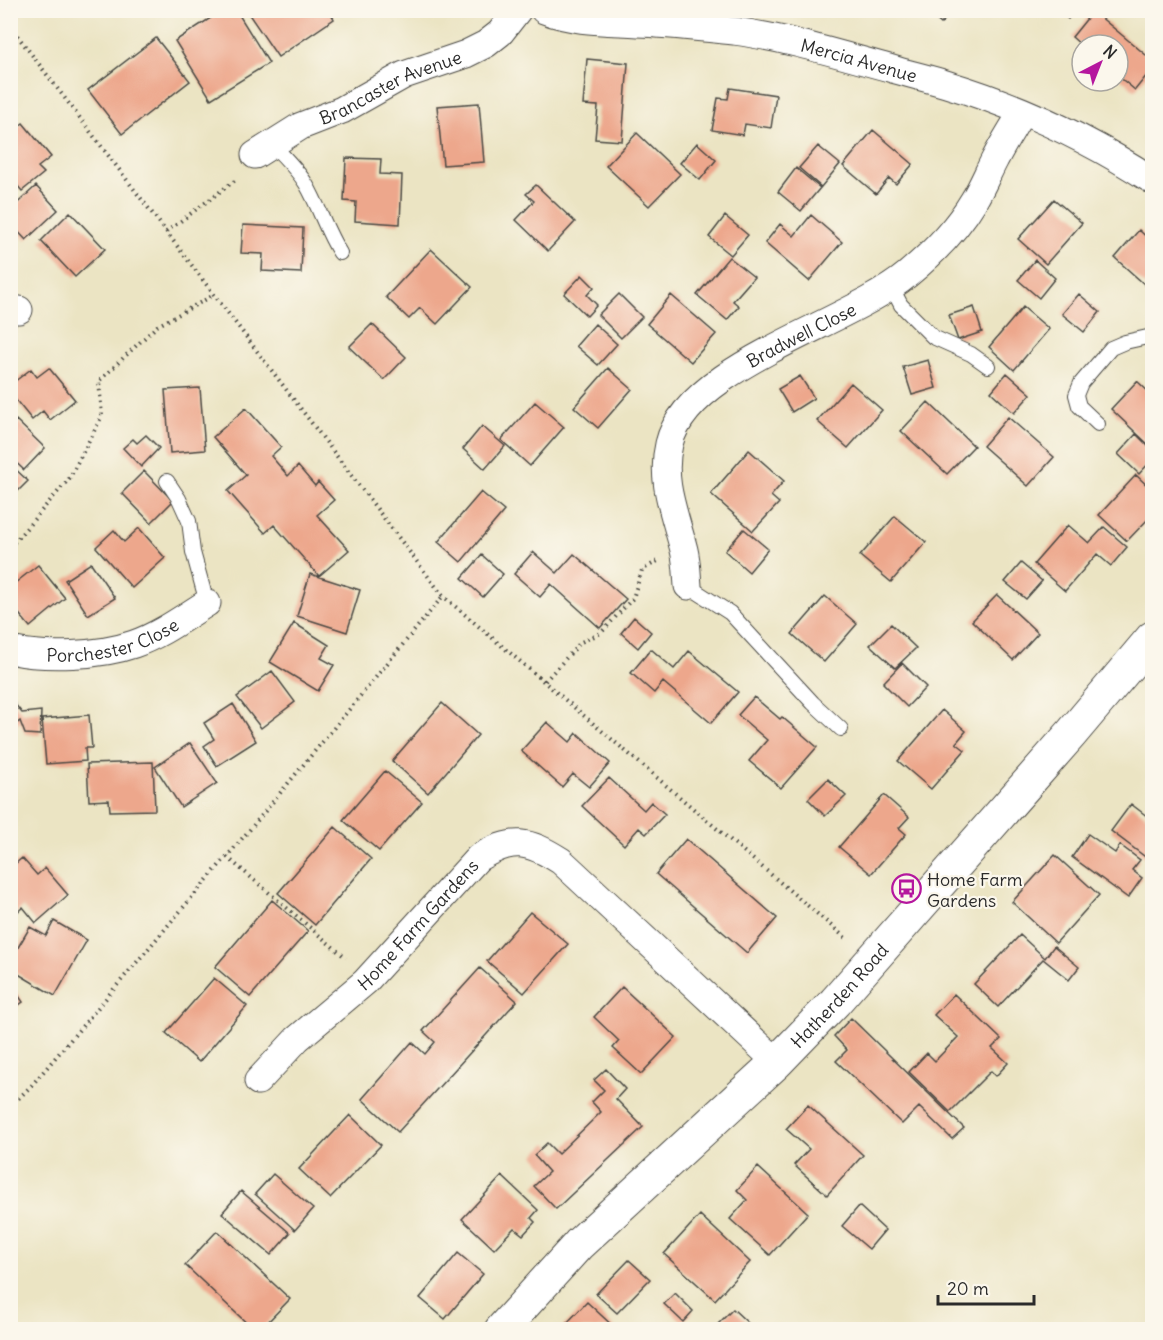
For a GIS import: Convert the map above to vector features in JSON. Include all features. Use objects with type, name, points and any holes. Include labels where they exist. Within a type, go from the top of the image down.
[{"type":"street","name":"Brancaster Avenue","points":[[263,149],[301,126],[342,110],[404,75],[478,48],[500,33],[518,10]]},
{"type":"street","name":"Mercia Avenue","points":[[544,10],[567,18],[693,27],[786,41],[948,84],[1022,112],[1097,147],[1152,180]]},
{"type":"street","name":"Bradwell Close","points":[[687,586],[684,551],[669,497],[665,464],[671,435],[678,420],[688,406],[740,367],[891,286],[926,258],[968,209],[1022,112]]},
{"type":"street","name":"Porchester Close","points":[[10,650],[58,654],[115,649],[134,644],[163,631],[207,603]]},
{"type":"street","name":"Hatherden Road","points":[[501,1329],[579,1244],[777,1062],[872,962],[1152,638]]},
{"type":"street","name":"Home Farm Gardens","points":[[258,1082],[297,1039],[369,978],[478,858],[497,846],[521,843],[540,848],[561,861],[777,1062]]},
{"type":"lane","points":[[263,149],[297,171],[307,185],[331,239],[340,253]]},
{"type":"lane","points":[[891,286],[901,305],[933,337],[971,354],[987,366]]},
{"type":"lane","points":[[1098,424],[1079,406],[1076,395],[1081,383],[1111,348],[1125,342],[1152,336]]},
{"type":"lane","points":[[167,481],[179,499],[189,521],[207,603]]},
{"type":"lane","points":[[687,586],[730,613],[813,703],[841,729]]},
{"type":"path","points":[[10,26],[443,596],[872,962]]},
{"type":"path","points":[[166,232],[239,177],[263,149]]},
{"type":"path","points":[[10,547],[69,479],[102,416],[99,381],[158,326],[214,295]]},
{"type":"path","points":[[545,681],[580,642],[601,633],[633,598],[642,570],[664,558],[679,536]]},
{"type":"path","points":[[10,1107],[32,1085],[227,857],[443,596]]},
{"type":"path","points":[[227,857],[369,978]]},
{"type":"path","points":[[10,1090],[18,1100]]},
{"type":"building","points":[[223,10],[236,10],[269,63],[211,99],[175,41]]},
{"type":"building","points":[[246,10],[329,10],[334,19],[278,57]]},
{"type":"building","points":[[925,10],[953,10],[941,24]]},
{"type":"building","points":[[1057,10],[1075,10],[1068,19]]},
{"type":"building","points":[[1093,11],[1119,33],[1075,33]]},
{"type":"building","points":[[156,38],[190,81],[122,134],[88,90]]},
{"type":"building","points":[[1130,42],[1152,60],[1152,69],[1135,90],[1130,86]]},
{"type":"building","points":[[587,59],[628,63],[622,141],[595,139],[598,106],[583,105]]},
{"type":"building","points":[[730,88],[776,95],[771,128],[745,124],[743,135],[712,130],[718,98],[728,99]]},
{"type":"building","points":[[479,103],[484,162],[443,165],[437,106]]},
{"type":"building","points":[[23,123],[51,157],[38,167],[44,173],[22,191],[10,177],[10,133]]},
{"type":"building","points":[[873,130],[913,164],[896,184],[889,178],[876,194],[843,166]]},
{"type":"building","points":[[637,133],[680,174],[649,206],[606,166]]},
{"type":"building","points":[[697,143],[716,160],[700,180],[680,163]]},
{"type":"building","points":[[818,146],[840,164],[821,187],[799,168]]},
{"type":"building","points":[[346,158],[381,159],[380,174],[402,175],[400,224],[355,221],[356,202],[344,201]]},
{"type":"building","points":[[796,168],[820,188],[801,211],[778,192]]},
{"type":"building","points":[[536,185],[575,222],[548,251],[516,220],[534,201],[526,194]]},
{"type":"building","points":[[36,186],[58,210],[26,240],[10,223],[10,210]]},
{"type":"building","points":[[1054,199],[1082,223],[1046,264],[1018,239]]},
{"type":"building","points":[[70,212],[105,249],[75,277],[41,241]]},
{"type":"building","points":[[811,215],[842,242],[809,281],[765,243],[780,224],[794,236]]},
{"type":"building","points":[[725,216],[748,235],[731,255],[709,237]]},
{"type":"building","points":[[243,225],[303,228],[301,273],[262,271],[263,254],[241,253]]},
{"type":"building","points":[[1139,230],[1152,242],[1152,291],[1115,258]]},
{"type":"building","points":[[431,249],[472,287],[437,324],[420,308],[409,319],[386,297]]},
{"type":"building","points":[[729,257],[754,277],[733,301],[739,306],[727,320],[697,295]]},
{"type":"building","points":[[1035,260],[1055,278],[1039,298],[1018,280]]},
{"type":"building","points":[[582,275],[594,287],[587,295],[597,305],[587,316],[564,294]]},
{"type":"building","points":[[619,294],[642,317],[621,338],[598,315]]},
{"type":"building","points":[[1079,294],[1100,312],[1084,332],[1062,314]]},
{"type":"building","points":[[671,295],[716,334],[691,362],[647,324]]},
{"type":"building","points":[[974,307],[982,332],[958,340],[949,315]]},
{"type":"building","points":[[1023,307],[1049,329],[1014,370],[989,347]]},
{"type":"building","points":[[372,324],[406,357],[384,380],[349,347]]},
{"type":"building","points":[[595,324],[617,344],[598,365],[576,346]]},
{"type":"building","points":[[928,360],[936,388],[912,395],[903,367]]},
{"type":"building","points":[[49,368],[75,400],[50,420],[43,411],[32,420],[10,393],[10,385],[31,369],[37,377]]},
{"type":"building","points":[[608,368],[632,389],[598,428],[574,407]]},
{"type":"building","points":[[1007,373],[1031,394],[1014,413],[991,392]]},
{"type":"building","points":[[800,376],[814,398],[792,412],[778,389]]},
{"type":"building","points":[[1137,381],[1152,395],[1152,448],[1111,409]]},
{"type":"building","points":[[851,383],[882,410],[848,448],[817,421]]},
{"type":"building","points":[[200,388],[205,450],[170,453],[165,390]]},
{"type":"building","points":[[535,402],[564,427],[530,466],[501,440]]},
{"type":"building","points":[[928,402],[974,446],[947,474],[901,431]]},
{"type":"building","points":[[246,408],[281,447],[271,456],[288,476],[298,466],[315,486],[318,482],[334,500],[317,515],[349,550],[319,576],[274,525],[265,533],[228,491],[246,475],[213,437]]},
{"type":"building","points":[[1008,417],[1054,457],[1028,486],[983,446]]},
{"type":"building","points":[[16,420],[45,448],[24,470],[10,457],[10,426]]},
{"type":"building","points":[[482,426],[505,446],[485,469],[463,449]]},
{"type":"building","points":[[1136,434],[1152,450],[1152,460],[1139,474],[1118,454]]},
{"type":"building","points":[[146,435],[159,448],[141,467],[123,448],[133,439],[137,443]]},
{"type":"building","points":[[749,450],[784,481],[771,496],[779,503],[753,531],[711,494]]},
{"type":"building","points":[[10,464],[28,481],[10,499]]},
{"type":"building","points":[[144,471],[173,501],[151,523],[122,493]]},
{"type":"building","points":[[1136,475],[1152,490],[1152,521],[1149,518],[1127,541],[1099,515]]},
{"type":"building","points":[[481,492],[504,511],[461,562],[438,542]]},
{"type":"building","points":[[895,516],[926,542],[891,582],[860,556]]},
{"type":"building","points":[[1068,525],[1089,543],[1104,527],[1127,547],[1111,566],[1097,554],[1065,591],[1034,564]]},
{"type":"building","points":[[139,528],[165,558],[132,588],[96,547],[114,530],[124,542]]},
{"type":"building","points":[[744,529],[768,549],[749,572],[725,551]]},
{"type":"building","points":[[533,552],[557,573],[574,554],[626,599],[600,628],[551,584],[540,597],[514,574]]},
{"type":"building","points":[[482,555],[503,574],[483,597],[462,578]]},
{"type":"building","points":[[91,563],[115,598],[88,615],[65,580]]},
{"type":"building","points":[[1021,563],[1042,581],[1026,599],[1005,582]]},
{"type":"building","points":[[38,565],[65,598],[30,627],[10,603],[10,587]]},
{"type":"building","points":[[310,574],[360,590],[347,632],[297,616]]},
{"type":"building","points":[[997,595],[1038,633],[1013,660],[972,621]]},
{"type":"building","points":[[825,596],[857,624],[824,662],[792,634]]},
{"type":"building","points":[[634,617],[651,632],[638,648],[621,633]]},
{"type":"building","points":[[294,623],[329,645],[321,658],[334,665],[318,691],[270,662]]},
{"type":"building","points":[[891,624],[916,648],[895,668],[870,645]]},
{"type":"building","points":[[651,649],[674,669],[689,651],[738,692],[711,723],[663,682],[654,693],[631,673]]},
{"type":"building","points":[[902,663],[926,687],[907,707],[883,683]]},
{"type":"building","points":[[272,671],[295,702],[261,728],[237,697]]},
{"type":"building","points":[[754,697],[817,747],[781,788],[749,761],[767,740],[738,715]]},
{"type":"building","points":[[10,698],[22,713],[41,711],[40,735],[25,734],[20,721],[10,729]]},
{"type":"building","points":[[442,703],[478,735],[428,793],[392,761]]},
{"type":"building","points":[[233,704],[256,741],[217,766],[204,746],[214,739],[204,723]]},
{"type":"building","points":[[942,710],[966,731],[956,743],[965,750],[931,789],[898,761]]},
{"type":"building","points":[[89,715],[92,748],[85,748],[86,761],[46,764],[42,719]]},
{"type":"building","points":[[547,722],[570,742],[577,733],[610,763],[589,787],[573,774],[562,787],[521,751]]},
{"type":"building","points":[[190,743],[217,783],[181,807],[155,767]]},
{"type":"building","points":[[153,762],[155,810],[110,811],[109,800],[89,801],[87,764]]},
{"type":"building","points":[[385,771],[422,802],[379,851],[343,820]]},
{"type":"building","points":[[609,778],[644,810],[651,802],[665,814],[646,834],[639,828],[624,845],[582,806]]},
{"type":"building","points":[[828,779],[846,796],[825,816],[808,799]]},
{"type":"building","points":[[884,795],[909,817],[899,828],[906,834],[871,874],[839,847]]},
{"type":"building","points":[[1131,804],[1152,820],[1152,853],[1148,859],[1111,831]]},
{"type":"building","points":[[335,827],[371,859],[315,925],[278,893]]},
{"type":"building","points":[[1088,834],[1115,853],[1120,845],[1140,860],[1132,870],[1142,878],[1128,898],[1072,857]]},
{"type":"building","points":[[686,839],[777,918],[747,953],[656,874]]},
{"type":"building","points":[[1055,855],[1099,895],[1056,943],[1012,902]]},
{"type":"building","points":[[10,858],[15,864],[22,858],[37,875],[45,868],[68,895],[36,923],[23,907],[15,914],[10,909]]},
{"type":"building","points":[[272,900],[308,931],[250,997],[215,967]]},
{"type":"building","points":[[530,912],[568,944],[524,993],[487,961]]},
{"type":"building","points":[[54,921],[87,940],[55,996],[10,969],[10,961],[30,927],[46,936]]},
{"type":"building","points":[[1020,935],[1045,958],[1054,946],[1079,967],[1069,980],[1043,959],[998,1007],[974,984]]},
{"type":"building","points":[[480,968],[517,1001],[398,1132],[362,1099],[412,1042],[425,1054],[435,1042],[423,1031]]},
{"type":"building","points":[[214,978],[247,1006],[199,1062],[166,1033]]},
{"type":"building","points":[[10,983],[23,1002],[10,1011]]},
{"type":"building","points":[[622,987],[676,1037],[641,1074],[613,1048],[619,1041],[594,1017]]},
{"type":"building","points":[[954,994],[1001,1039],[992,1048],[1008,1063],[996,1076],[991,1071],[950,1112],[909,1072],[927,1053],[935,1061],[958,1037],[934,1015]]},
{"type":"building","points":[[851,1018],[964,1128],[952,1139],[919,1107],[902,1124],[836,1061],[847,1050],[834,1036]]},
{"type":"building","points":[[606,1069],[625,1089],[616,1099],[643,1127],[556,1209],[534,1186],[549,1172],[534,1155],[547,1143],[558,1154],[601,1112],[592,1102],[604,1090],[594,1080]]},
{"type":"building","points":[[808,1105],[863,1155],[827,1195],[794,1165],[809,1149],[786,1129]]},
{"type":"building","points":[[350,1115],[381,1145],[330,1198],[299,1169]]},
{"type":"building","points":[[758,1167],[808,1213],[770,1255],[730,1219],[747,1200],[737,1190]]},
{"type":"building","points":[[273,1174],[313,1209],[295,1230],[255,1194]]},
{"type":"building","points":[[502,1176],[538,1210],[531,1218],[535,1222],[523,1235],[514,1228],[494,1249],[462,1219]]},
{"type":"building","points":[[241,1191],[290,1233],[271,1255],[222,1213]]},
{"type":"building","points":[[859,1206],[885,1230],[869,1249],[842,1226]]},
{"type":"building","points":[[700,1215],[750,1262],[715,1300],[664,1254]]},
{"type":"building","points":[[217,1231],[290,1299],[261,1329],[253,1329],[185,1265]]},
{"type":"building","points":[[458,1253],[483,1274],[445,1319],[420,1298]]},
{"type":"building","points":[[629,1260],[650,1279],[617,1313],[596,1294]]},
{"type":"building","points":[[675,1293],[693,1311],[683,1322],[664,1304]]},
{"type":"building","points":[[587,1302],[616,1329],[565,1329],[563,1327]]},
{"type":"building","points":[[733,1309],[749,1324],[744,1329],[719,1329],[716,1326]]},
{"type":"place","name":"Home Farm Gardens","points":[[906,889]]}]
